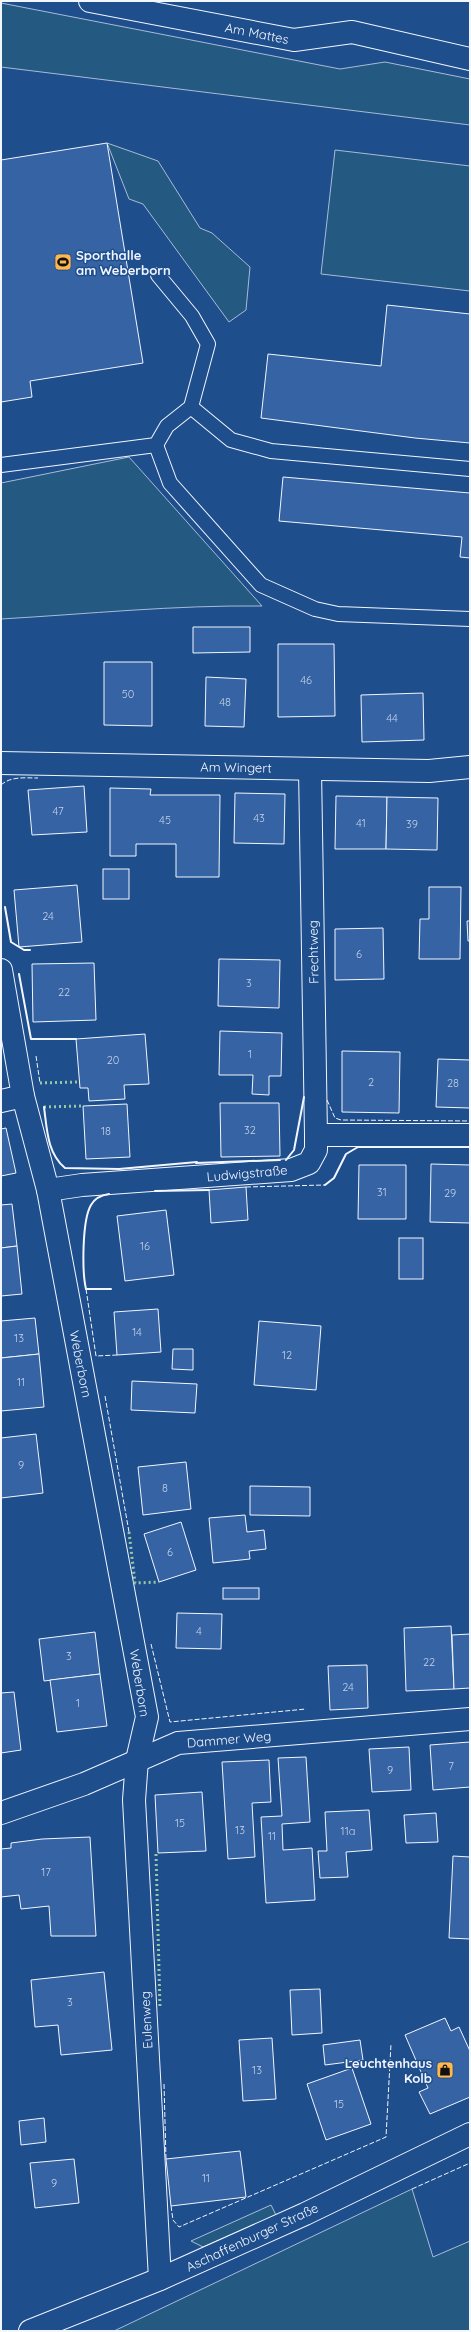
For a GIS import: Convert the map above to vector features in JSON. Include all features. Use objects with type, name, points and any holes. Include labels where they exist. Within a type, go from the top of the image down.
[{"type":"street","name":"Am Mattes","points":[[90,1],[294,40],[352,32],[470,59]]},
{"type":"street","name":"Am Wingert","points":[[1,763],[429,772],[470,766]]},
{"type":"street","name":"Frechtweg","points":[[310,769],[316,1135]]},
{"type":"street","name":"Weberborn","points":[[1,970],[23,1096],[48,1190],[147,1716],[137,1760]]},
{"type":"street","points":[[1,1101],[23,1096]]},
{"type":"street","points":[[316,1135],[470,1135]]},
{"type":"street","name":"Ludwigstraße","points":[[48,1190],[82,1185],[291,1170],[309,1163],[316,1150],[316,1135]]},
{"type":"street","name":"Dammer Weg","points":[[1,1813],[84,1784],[178,1743],[470,1719]]},
{"type":"street","name":"Eulenweg","points":[[137,1760],[134,1800],[160,2280]]},
{"type":"street","name":"Aschaffenburger Straße","points":[[30,2331],[160,2280],[305,2214],[470,2134]]},
{"type":"lane","points":[[156,445],[167,426],[191,407],[208,344],[192,316],[158,275]]},
{"type":"lane","points":[[191,407],[231,440],[271,451],[470,469]]},
{"type":"lane","points":[[1,465],[156,445]]},
{"type":"lane","points":[[156,445],[170,483],[261,585],[315,609],[338,614],[470,619]]},
{"type":"shaded area","points":[[1,3],[340,69],[385,62],[470,79],[470,125],[1,67]]},
{"type":"shaded area","points":[[107,143],[158,161],[200,228],[212,233],[250,267],[246,310],[229,322],[143,204],[129,199]]},
{"type":"shaded area","points":[[335,150],[470,166],[470,291],[321,274]]},
{"type":"shaded area","points":[[129,457],[262,606],[164,608],[1,619],[1,483]]},
{"type":"shaded area","points":[[412,2189],[433,2257],[470,2241],[470,2331],[114,2331]]},
{"type":"shaded area","points":[[271,2205],[276,2215],[203,2247],[191,2241]]},
{"type":"building","name":"Sporthalle am Weberborn","points":[[107,143],[143,363],[30,381],[32,397],[1,402],[1,160]]},
{"type":"building","points":[[387,305],[470,314],[470,443],[415,438],[261,418],[268,354],[381,366]]},
{"type":"building","points":[[283,477],[470,493],[470,558],[460,557],[462,537],[279,521]]},
{"type":"building","points":[[193,627],[250,627],[250,652],[193,653]]},
{"type":"building","points":[[278,644],[334,644],[335,716],[278,717]]},
{"type":"building","points":[[104,662],[152,662],[152,726],[104,725]]},
{"type":"building","points":[[206,677],[246,679],[244,727],[205,726]]},
{"type":"building","points":[[423,693],[424,740],[362,742],[361,695]]},
{"type":"building","points":[[84,786],[87,832],[32,835],[28,790]]},
{"type":"building","points":[[110,788],[151,789],[150,795],[220,795],[219,877],[176,877],[176,844],[136,844],[136,856],[110,856]]},
{"type":"building","points":[[235,793],[285,794],[284,844],[234,843]]},
{"type":"building","points":[[336,796],[387,797],[386,849],[335,849]]},
{"type":"building","points":[[387,797],[438,798],[437,850],[386,849]]},
{"type":"building","points":[[103,869],[129,869],[129,899],[103,899]]},
{"type":"building","points":[[77,885],[82,942],[19,947],[14,890]]},
{"type":"building","points":[[429,887],[461,887],[460,959],[419,959],[420,919],[429,919]]},
{"type":"building","points":[[467,921],[470,921],[470,941],[468,941]]},
{"type":"building","points":[[383,928],[384,979],[335,980],[335,929]]},
{"type":"building","points":[[219,959],[280,960],[279,1008],[218,1006]]},
{"type":"building","points":[[94,963],[96,1020],[33,1022],[32,964]]},
{"type":"building","points":[[220,1031],[282,1033],[281,1076],[269,1076],[269,1095],[252,1094],[253,1075],[219,1075]]},
{"type":"building","points":[[145,1034],[149,1084],[124,1085],[125,1099],[89,1101],[88,1088],[80,1088],[76,1039]]},
{"type":"building","points":[[342,1051],[400,1052],[399,1113],[342,1112]]},
{"type":"building","points":[[438,1059],[470,1060],[470,1108],[436,1107]]},
{"type":"building","points":[[220,1103],[279,1103],[280,1156],[221,1157]]},
{"type":"building","points":[[127,1104],[130,1157],[86,1159],[83,1106]]},
{"type":"building","points":[[6,1128],[16,1173],[1,1176],[1,1129]]},
{"type":"building","points":[[431,1164],[470,1165],[470,1223],[430,1222]]},
{"type":"building","points":[[359,1165],[406,1165],[406,1219],[358,1219]]},
{"type":"building","points":[[246,1187],[248,1220],[211,1223],[209,1190]]},
{"type":"building","points":[[12,1204],[17,1246],[1,1248],[1,1205]]},
{"type":"building","points":[[166,1210],[174,1275],[125,1281],[117,1216]]},
{"type":"building","points":[[399,1238],[423,1238],[423,1279],[399,1279]]},
{"type":"building","points":[[17,1246],[22,1294],[1,1296],[1,1248]]},
{"type":"building","points":[[158,1309],[161,1352],[117,1355],[114,1312]]},
{"type":"building","points":[[35,1318],[39,1354],[1,1358],[1,1321]]},
{"type":"building","points":[[259,1321],[321,1326],[316,1390],[254,1385]]},
{"type":"building","points":[[173,1349],[193,1349],[193,1370],[172,1369]]},
{"type":"building","points":[[39,1354],[44,1407],[1,1411],[1,1358]]},
{"type":"building","points":[[132,1381],[197,1384],[195,1413],[131,1410]]},
{"type":"building","points":[[36,1434],[43,1493],[1,1498],[1,1438]]},
{"type":"building","points":[[186,1462],[191,1509],[143,1515],[138,1467]]},
{"type":"building","points":[[250,1486],[310,1487],[310,1516],[250,1515]]},
{"type":"building","points":[[245,1515],[247,1532],[264,1530],[266,1549],[249,1551],[250,1559],[213,1563],[209,1518]]},
{"type":"building","points":[[181,1522],[196,1570],[159,1582],[144,1534]]},
{"type":"building","points":[[223,1588],[259,1588],[259,1599],[223,1599]]},
{"type":"building","points":[[177,1613],[222,1614],[221,1649],[176,1648]]},
{"type":"building","points":[[451,1626],[454,1689],[406,1691],[404,1628]]},
{"type":"building","points":[[95,1632],[100,1674],[44,1681],[39,1639]]},
{"type":"building","points":[[470,1634],[470,1688],[454,1689],[452,1635]]},
{"type":"building","points":[[367,1665],[368,1708],[330,1710],[328,1666]]},
{"type":"building","points":[[100,1674],[107,1726],[57,1732],[50,1680]]},
{"type":"building","points":[[14,1692],[21,1750],[1,1753],[1,1693]]},
{"type":"building","points":[[470,1742],[470,1787],[433,1790],[430,1745]]},
{"type":"building","points":[[409,1747],[411,1790],[372,1792],[369,1749]]},
{"type":"building","points":[[306,1757],[310,1822],[282,1824],[283,1850],[312,1848],[315,1900],[266,1903],[261,1817],[282,1816],[278,1758]]},
{"type":"building","points":[[269,1760],[271,1802],[252,1803],[255,1857],[228,1859],[222,1762]]},
{"type":"building","points":[[202,1792],[206,1851],[158,1853],[155,1795]]},
{"type":"building","points":[[369,1810],[372,1850],[346,1852],[348,1877],[320,1878],[318,1851],[327,1851],[325,1812]]},
{"type":"building","points":[[436,1813],[438,1842],[406,1843],[404,1815]]},
{"type":"building","points":[[90,1837],[96,1936],[51,1936],[49,1906],[21,1909],[19,1895],[1,1897],[1,1849],[11,1848],[11,1843],[42,1839]]},
{"type":"building","points":[[453,1856],[470,1857],[470,1939],[449,1938]]},
{"type":"building","points":[[104,1972],[112,2050],[61,2055],[58,2025],[35,2027],[31,1980]]},
{"type":"building","points":[[320,1989],[322,2033],[292,2035],[290,1990]]},
{"type":"building","name":"Leuchtenhaus Kolb","points":[[445,2018],[451,2031],[459,2027],[470,2051],[470,2097],[430,2114],[419,2092],[428,2088],[405,2035]]},
{"type":"building","points":[[272,2038],[276,2099],[243,2101],[239,2040]]},
{"type":"building","points":[[360,2040],[363,2060],[325,2065],[323,2045]]},
{"type":"building","points":[[352,2068],[371,2124],[326,2140],[307,2084]]},
{"type":"building","points":[[44,2118],[46,2142],[21,2145],[19,2121]]},
{"type":"building","points":[[240,2151],[246,2197],[171,2206],[166,2159]]},
{"type":"building","points":[[74,2159],[79,2203],[35,2208],[30,2163]]},
{"type":"hedge","points":[[40,1083],[79,1082]]},
{"type":"hedge","points":[[44,1107],[83,1106]]},
{"type":"hedge","points":[[129,1532],[135,1583],[159,1582]]},
{"type":"hedge","points":[[156,1854],[160,2009]]},
{"type":"fence","points":[[1,785],[14,779],[38,778]]},
{"type":"fence","points":[[36,1056],[40,1083]]},
{"type":"fence","points":[[327,1100],[335,1118],[341,1120],[470,1121]]},
{"type":"fence","points":[[246,1187],[325,1185]]},
{"type":"fence","points":[[86,1289],[96,1356],[117,1355]]},
{"type":"fence","points":[[105,1396],[129,1532]]},
{"type":"fence","points":[[151,1644],[170,1722],[306,1709]]},
{"type":"fence","points":[[171,2206],[173,2220],[179,2227],[386,2137],[391,2044]]},
{"type":"fence","points":[[164,2084],[166,2159]]},
{"type":"fence","points":[[412,2189],[470,2163]]},
{"type":"wall","points":[[5,907],[11,942],[24,950],[30,950]]},
{"type":"wall","points":[[19,974],[31,1039],[76,1039]]},
{"type":"wall","points":[[286,1160],[294,1150],[304,1097]]},
{"type":"wall","points":[[44,1107],[47,1132],[51,1148],[59,1162],[65,1168],[119,1169],[197,1162]]},
{"type":"wall","points":[[325,1185],[334,1178],[346,1154],[358,1147],[470,1147]]},
{"type":"wall","points":[[196,1163],[280,1160]]},
{"type":"wall","points":[[155,1191],[209,1190]]},
{"type":"wall","points":[[109,1194],[101,1196],[95,1200],[88,1212],[84,1234],[83,1259],[86,1289],[111,1289]]},
{"type":"place","name":"Sporthalle am Weberborn","points":[[63,262]]},
{"type":"place","name":"Leuchtenhaus Kolb","points":[[445,2070]]}]
